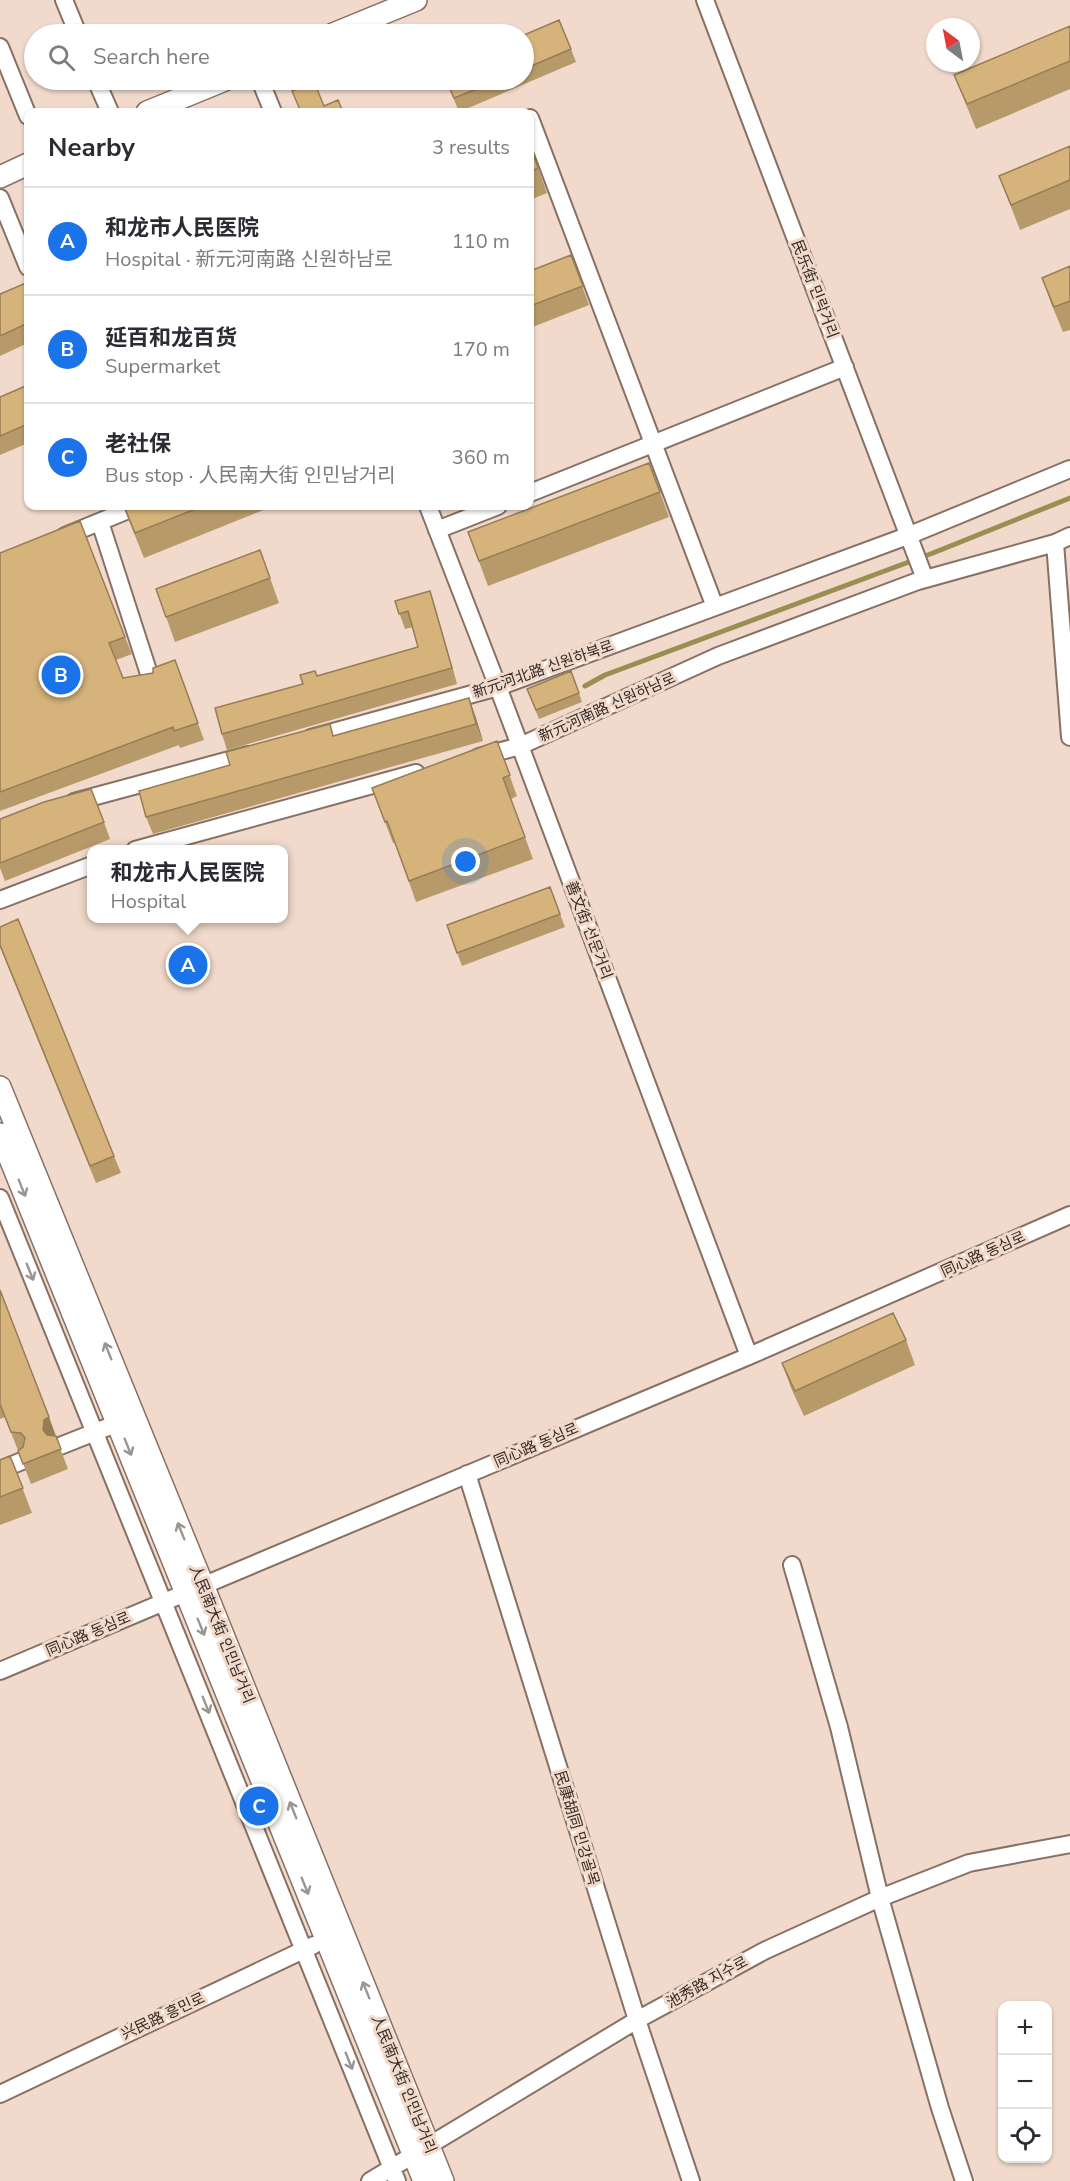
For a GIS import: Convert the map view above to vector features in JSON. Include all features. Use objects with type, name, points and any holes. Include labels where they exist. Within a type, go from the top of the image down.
[{"type":"main road","points":[[357,24],[416,0]]},
{"type":"main road","points":[[157,108],[201,90]]},
{"type":"main road","points":[[0,177],[24,166]]},
{"type":"main road","name":"人民南大街 인민남거리","points":[[0,1087],[195,1588],[422,2151],[424,2181]]},
{"type":"main road","name":"人民南大街 인민남거리","points":[[0,1134],[118,1423],[195,1588],[327,1940],[422,2151],[443,2181]]},
{"type":"street","points":[[64,0],[74,24]]},
{"type":"street","name":"民乐街 민락거리","points":[[705,0],[923,574]]},
{"type":"street","points":[[0,47],[25,108]]},
{"type":"street","points":[[100,90],[108,108]]},
{"type":"street","points":[[264,90],[271,108]]},
{"type":"street","points":[[534,129],[715,607]]},
{"type":"street","points":[[0,198],[24,257]]},
{"type":"street","points":[[534,491],[845,367]]},
{"type":"street","name":"新元河北路 신원하북로","points":[[294,742],[498,687],[715,607],[912,541],[1070,469]]},
{"type":"street","points":[[50,542],[128,510]]},
{"type":"street","name":"善文街 선문거리","points":[[430,510],[749,1356]]},
{"type":"street","points":[[437,530],[488,510]]},
{"type":"street","points":[[100,522],[151,680]]},
{"type":"street","points":[[1062,539],[1070,737]]},
{"type":"street","name":"新元河南路 신원하남로","points":[[464,761],[520,746],[718,656],[923,574],[1062,539]]},
{"type":"street","points":[[57,807],[260,751]]},
{"type":"street","points":[[150,845],[430,770]]},
{"type":"street","points":[[0,900],[87,867]]},
{"type":"street","points":[[0,1198],[395,2174]]},
{"type":"street","name":"同心路 동심로","points":[[0,1671],[749,1356],[1070,1215]]},
{"type":"street","points":[[60,1446],[118,1423]]},
{"type":"street","points":[[0,1470],[22,1461]]},
{"type":"street","name":"民康胡同 민강골목","points":[[467,1474],[637,2020],[691,2181]]},
{"type":"street","points":[[792,1565],[839,1727],[880,1898],[940,2108],[964,2181]]},
{"type":"street","name":"池秀路 지수로","points":[[370,2181],[395,2174],[422,2151],[637,2020],[764,1951],[880,1898],[969,1863],[1070,1844]]},
{"type":"street","name":"兴民路 흥민로","points":[[0,2094],[327,1940]]},
{"type":"building","points":[[559,20],[571,49],[534,65],[534,31]]},
{"type":"building","points":[[1070,26],[1070,61],[967,104],[954,75],[961,72],[980,72],[980,64]]},
{"type":"building","points":[[317,90],[324,106],[338,100],[341,108],[299,108],[292,91]]},
{"type":"building","points":[[450,90],[474,90],[454,98]]},
{"type":"building","points":[[1070,146],[1070,180],[1011,205],[999,176]]},
{"type":"building","points":[[534,156],[538,168],[534,170]]},
{"type":"building","points":[[571,255],[583,286],[534,304],[534,269]]},
{"type":"building","points":[[1070,266],[1070,301],[1054,307],[1042,278]]},
{"type":"building","points":[[24,284],[24,325],[0,336],[0,294]]},
{"type":"building","points":[[24,387],[24,426],[0,436],[0,397]]},
{"type":"building","points":[[649,463],[660,492],[479,561],[468,532],[526,510],[534,510],[534,507]]},
{"type":"building","points":[[126,510],[193,510],[135,533]]},
{"type":"building","points":[[80,521],[125,637],[109,643],[123,678],[153,673],[153,668],[175,660],[198,723],[174,731],[173,727],[0,792],[0,553]]},
{"type":"building","points":[[260,550],[270,578],[166,617],[156,589]]},
{"type":"building","points":[[430,591],[452,668],[222,734],[215,708],[303,684],[300,675],[315,671],[317,676],[418,647],[408,611],[399,614],[395,601]]},
{"type":"building","points":[[571,671],[579,693],[536,710],[527,689]]},
{"type":"building","points":[[469,698],[476,724],[146,817],[139,791],[230,765],[226,752],[330,724],[333,736]]},
{"type":"building","points":[[497,741],[510,775],[503,778],[525,837],[409,881],[372,788]]},
{"type":"building","points":[[91,789],[104,822],[0,863],[0,819],[44,802]]},
{"type":"building","points":[[550,887],[560,914],[457,953],[447,925]]},
{"type":"building","points":[[18,919],[114,1156],[90,1166],[0,945],[0,927]]},
{"type":"building","points":[[0,1290],[49,1417],[44,1420],[43,1430],[47,1435],[56,1436],[61,1449],[23,1464],[18,1451],[23,1447],[25,1438],[21,1433],[11,1432],[0,1404]]},
{"type":"building","points":[[893,1313],[906,1340],[795,1391],[782,1363]]},
{"type":"building","points":[[10,1456],[23,1488],[0,1497],[0,1460]]},
{"type":"waterway","points":[[585,686],[605,675],[933,553],[1070,498]]},
{"type":"place","name":"延百和龙百货","points":[[61,675]]},
{"type":"place","name":"和龙市人民医院","points":[[188,965]]},
{"type":"place","name":"老社保","points":[[259,1806]]}]
